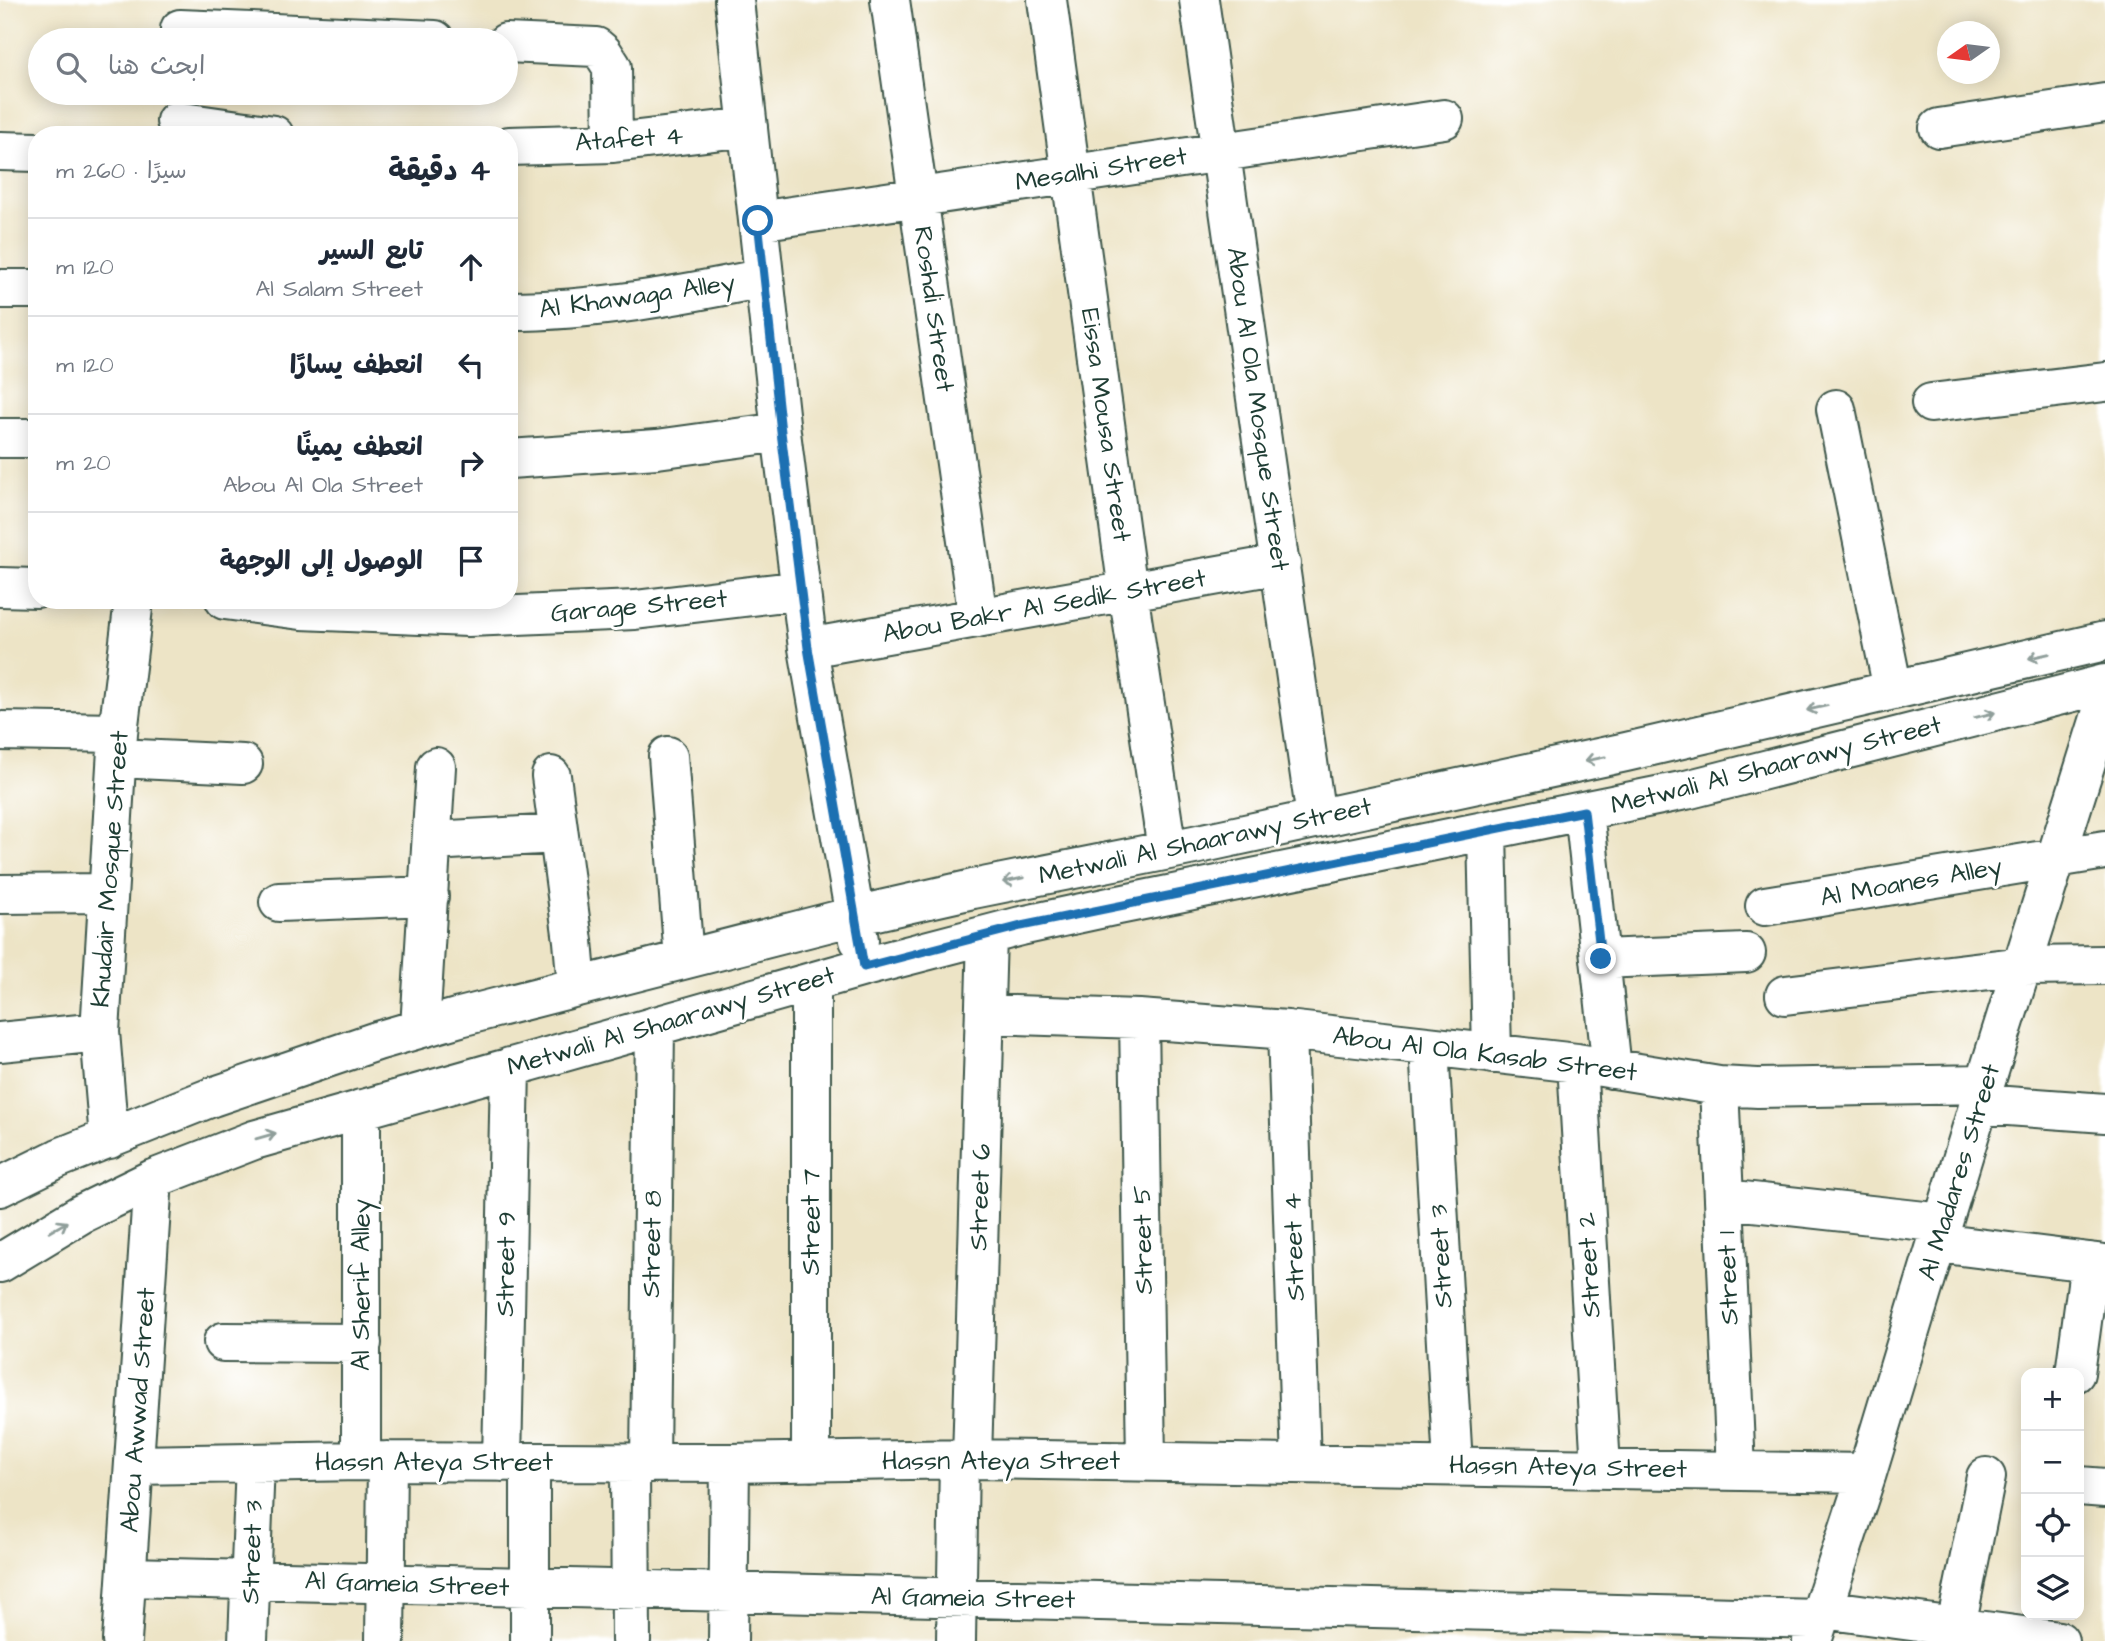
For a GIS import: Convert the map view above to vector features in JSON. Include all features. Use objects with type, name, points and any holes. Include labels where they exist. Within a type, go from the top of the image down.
[{"type":"street","points":[[734,0],[781,432],[808,648],[864,967]]},
{"type":"street","name":"Roshdi Street","points":[[890,0],[978,618]]},
{"type":"street","name":"Eissa Mousa Street","points":[[1047,0],[1128,592],[1167,849]]},
{"type":"street","name":"Abou Al Ola Mosque Street","points":[[1199,0],[1316,818]]},
{"type":"street","points":[[181,23],[256,28]]},
{"type":"street","points":[[518,44],[596,47],[603,53],[612,67],[613,143]]},
{"type":"street","points":[[1940,128],[2105,103]]},
{"type":"street","points":[[176,116],[228,126]]},
{"type":"street","name":"Mesalhi Street","points":[[758,221],[1444,119]]},
{"type":"street","name":"Atafet 4","points":[[518,146],[613,143],[747,127]]},
{"type":"street","points":[[0,151],[28,152]]},
{"type":"street","name":"Al Khawaga Alley","points":[[518,311],[650,300],[764,278]]},
{"type":"street","points":[[0,289],[28,289]]},
{"type":"street","points":[[1931,403],[2105,382]]},
{"type":"street","points":[[1836,409],[1893,690]]},
{"type":"street","points":[[518,458],[657,449],[781,432]]},
{"type":"street","points":[[0,438],[28,438]]},
{"type":"street","name":"Abou Bakr Al Sedik Street","points":[[808,648],[1280,564]]},
{"type":"street","points":[[0,587],[28,588]]},
{"type":"street","name":"Garage Street","points":[[293,609],[468,617],[635,610],[801,590]]},
{"type":"street","name":"Khudair Mosque Street","points":[[109,1139],[100,1031],[118,745],[133,609]]},
{"type":"street","name":"Metwali Al Shaarawy Street","points":[[0,1187],[59,1158],[282,1071],[420,1028],[684,959],[986,886],[1639,749],[2105,641]]},
{"type":"street","name":"Metwali Al Shaarawy Street","points":[[0,1264],[81,1214],[153,1179],[254,1140],[864,967],[1109,907],[1686,790],[2105,684]]},
{"type":"street","name":"Al Madares Street","points":[[1818,1623],[1867,1473],[2105,702]]},
{"type":"street","points":[[0,731],[243,764]]},
{"type":"street","points":[[667,756],[684,959]]},
{"type":"street","points":[[420,1028],[436,767]]},
{"type":"street","points":[[551,776],[577,987]]},
{"type":"street","name":"Street 2","points":[[1584,811],[1601,959],[1594,1066],[1601,1467]]},
{"type":"street","points":[[1486,831],[1492,1054]]},
{"type":"street","points":[[432,841],[558,834]]},
{"type":"street","name":"Al Moanes Alley","points":[[1765,906],[2105,850]]},
{"type":"street","points":[[0,894],[108,893]]},
{"type":"street","points":[[279,902],[429,896]]},
{"type":"street","name":"Street 6","points":[[956,1641],[987,935]]},
{"type":"street","points":[[1601,959],[1746,953]]},
{"type":"street","points":[[1785,995],[2023,966],[2105,965]]},
{"type":"street","name":"Street 7","points":[[811,982],[811,1462]]},
{"type":"street","name":"Abou Al Ola Kasab Street","points":[[985,1014],[1139,1019],[1287,1030],[1594,1066],[1719,1086],[1982,1094],[2105,1113]]},
{"type":"street","name":"Street 5","points":[[1139,1019],[1146,1461]]},
{"type":"street","name":"Street 8","points":[[631,1641],[655,1026]]},
{"type":"street","name":"Street 4","points":[[1287,1030],[1301,1464]]},
{"type":"street","points":[[0,1042],[100,1031]]},
{"type":"street","name":"Street 3","points":[[1429,1046],[1453,1465]]},
{"type":"street","name":"Street 9","points":[[509,1067],[516,1462],[530,1588],[530,1641]]},
{"type":"street","name":"Street 1","points":[[1719,1086],[1736,1470]]},
{"type":"street","name":"Al Sherif Alley","points":[[361,1109],[362,1343],[374,1461]]},
{"type":"street","name":"Abou Awwad Street","points":[[122,1641],[153,1179]]},
{"type":"street","points":[[1724,1199],[1940,1233],[2097,1263],[2077,1368]]},
{"type":"street","points":[[223,1342],[362,1343]]},
{"type":"street","name":"Hassn Ateya Street","points":[[135,1465],[374,1461],[730,1463],[966,1459],[1867,1473]]},
{"type":"street","points":[[374,1461],[386,1584],[385,1641]]},
{"type":"street","name":"Street 3","points":[[248,1641],[255,1463]]},
{"type":"street","points":[[727,1641],[730,1463]]},
{"type":"street","points":[[1955,1626],[1986,1477]]},
{"type":"street","points":[[2084,1486],[2105,1488]]},
{"type":"street","name":"Al Gameia Street","points":[[128,1577],[1955,1626],[2059,1641]]},
{"type":"route","points":[[758,221],[808,648],[864,967],[1021,926],[1584,811],[1601,959]]}]
